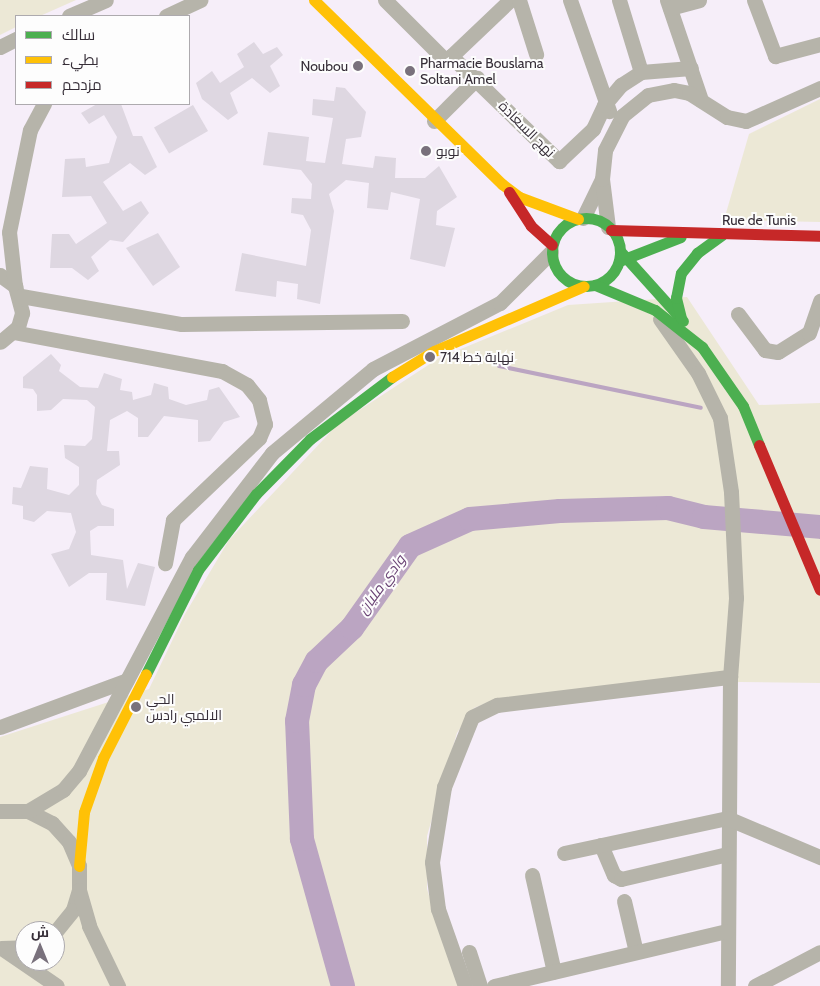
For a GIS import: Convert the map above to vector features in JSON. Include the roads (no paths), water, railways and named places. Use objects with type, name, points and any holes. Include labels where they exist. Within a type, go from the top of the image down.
[{"type":"main road","points":[[314,0],[434,121],[502,184],[519,197],[610,228],[699,234]]},
{"type":"main road","points":[[502,184],[531,226],[552,248],[557,271],[589,286],[655,310],[702,347]]},
{"type":"main road","points":[[552,248],[562,228],[581,219]]},
{"type":"main road","points":[[610,228],[622,257],[681,318],[743,406],[820,590]]},
{"type":"main road","name":"Rue de Tunis","points":[[699,234],[722,235],[772,232],[820,236]]},
{"type":"main road","points":[[79,866],[84,812],[103,758],[198,570],[256,494],[310,439],[383,382],[434,351],[611,276],[622,257],[663,241],[699,234]]},
{"type":"main road","points":[[681,318],[676,298],[679,278],[697,253],[722,235]]},
{"type":"street","points":[[71,15],[106,0]]},
{"type":"street","points":[[168,15],[201,0]]},
{"type":"street","name":"نهج السعادة","points":[[385,0],[448,59],[477,78],[559,161],[593,129],[604,105]]},
{"type":"street","points":[[448,59],[510,0]]},
{"type":"street","points":[[519,0],[536,54]]},
{"type":"street","points":[[570,0],[604,105],[619,121]]},
{"type":"street","points":[[618,0],[641,72]]},
{"type":"street","points":[[699,0],[668,4],[701,100]]},
{"type":"street","points":[[754,0],[775,56],[820,44]]},
{"type":"street","points":[[0,47],[15,40]]},
{"type":"street","points":[[604,105],[641,72],[691,68]]},
{"type":"street","points":[[434,121],[477,78]]},
{"type":"street","points":[[610,228],[602,178],[605,150],[619,121],[633,106],[660,90],[674,90],[701,100],[727,118],[746,121],[820,88]]},
{"type":"street","points":[[43,105],[30,130],[14,206],[9,245],[22,314],[4,340],[222,371],[247,385],[259,400],[264,424],[259,438],[173,520],[165,563]]},
{"type":"street","points":[[581,219],[602,178]]},
{"type":"street","points":[[0,233],[14,206]]},
{"type":"street","points":[[28,811],[63,790],[79,772],[197,550],[272,454],[373,369],[500,303],[552,248]]},
{"type":"street","points":[[0,275],[18,291],[182,324],[402,321]]},
{"type":"street","points":[[738,314],[765,350],[778,352],[809,333],[820,301]]},
{"type":"street","points":[[655,310],[698,374],[720,418],[726,447],[736,598],[730,677],[727,818],[728,986]]},
{"type":"street","points":[[464,986],[438,909],[432,862],[444,787],[472,717],[497,705],[730,677]]},
{"type":"street","points":[[0,726],[127,680]]},
{"type":"street","points":[[2,808],[28,811],[52,823],[69,842],[79,866],[79,890],[89,926],[118,986]]},
{"type":"street","points":[[564,853],[727,818],[820,857]]},
{"type":"street","points":[[601,844],[614,876],[621,879],[728,854]]},
{"type":"street","points":[[532,876],[554,972]]},
{"type":"street","points":[[64,921],[73,910],[79,890]]},
{"type":"street","points":[[624,900],[636,952]]},
{"type":"street","points":[[494,986],[727,931]]},
{"type":"street","points":[[1,948],[15,947]]},
{"type":"street","points":[[1,948],[57,986]]},
{"type":"street","points":[[469,952],[480,986]]},
{"type":"street","points":[[755,986],[820,952]]},
{"type":"waterway","points":[[499,366],[701,408]]},
{"type":"waterway","name":"وادي مليان","points":[[343,986],[302,839],[297,721],[304,685],[317,661],[352,628],[410,546],[470,519],[560,511],[668,508],[704,517],[820,527]]},
{"type":"place","name":"Noubou","points":[[358,66]]},
{"type":"place","name":"Pharmacie Bouslama Soltani Amel","points":[[410,71]]},
{"type":"place","name":"نوبو","points":[[426,151]]},
{"type":"place","name":"نهاية خط 714","points":[[430,357]]},
{"type":"place","name":"الحي الالمبي رادس","points":[[136,707]]}]
